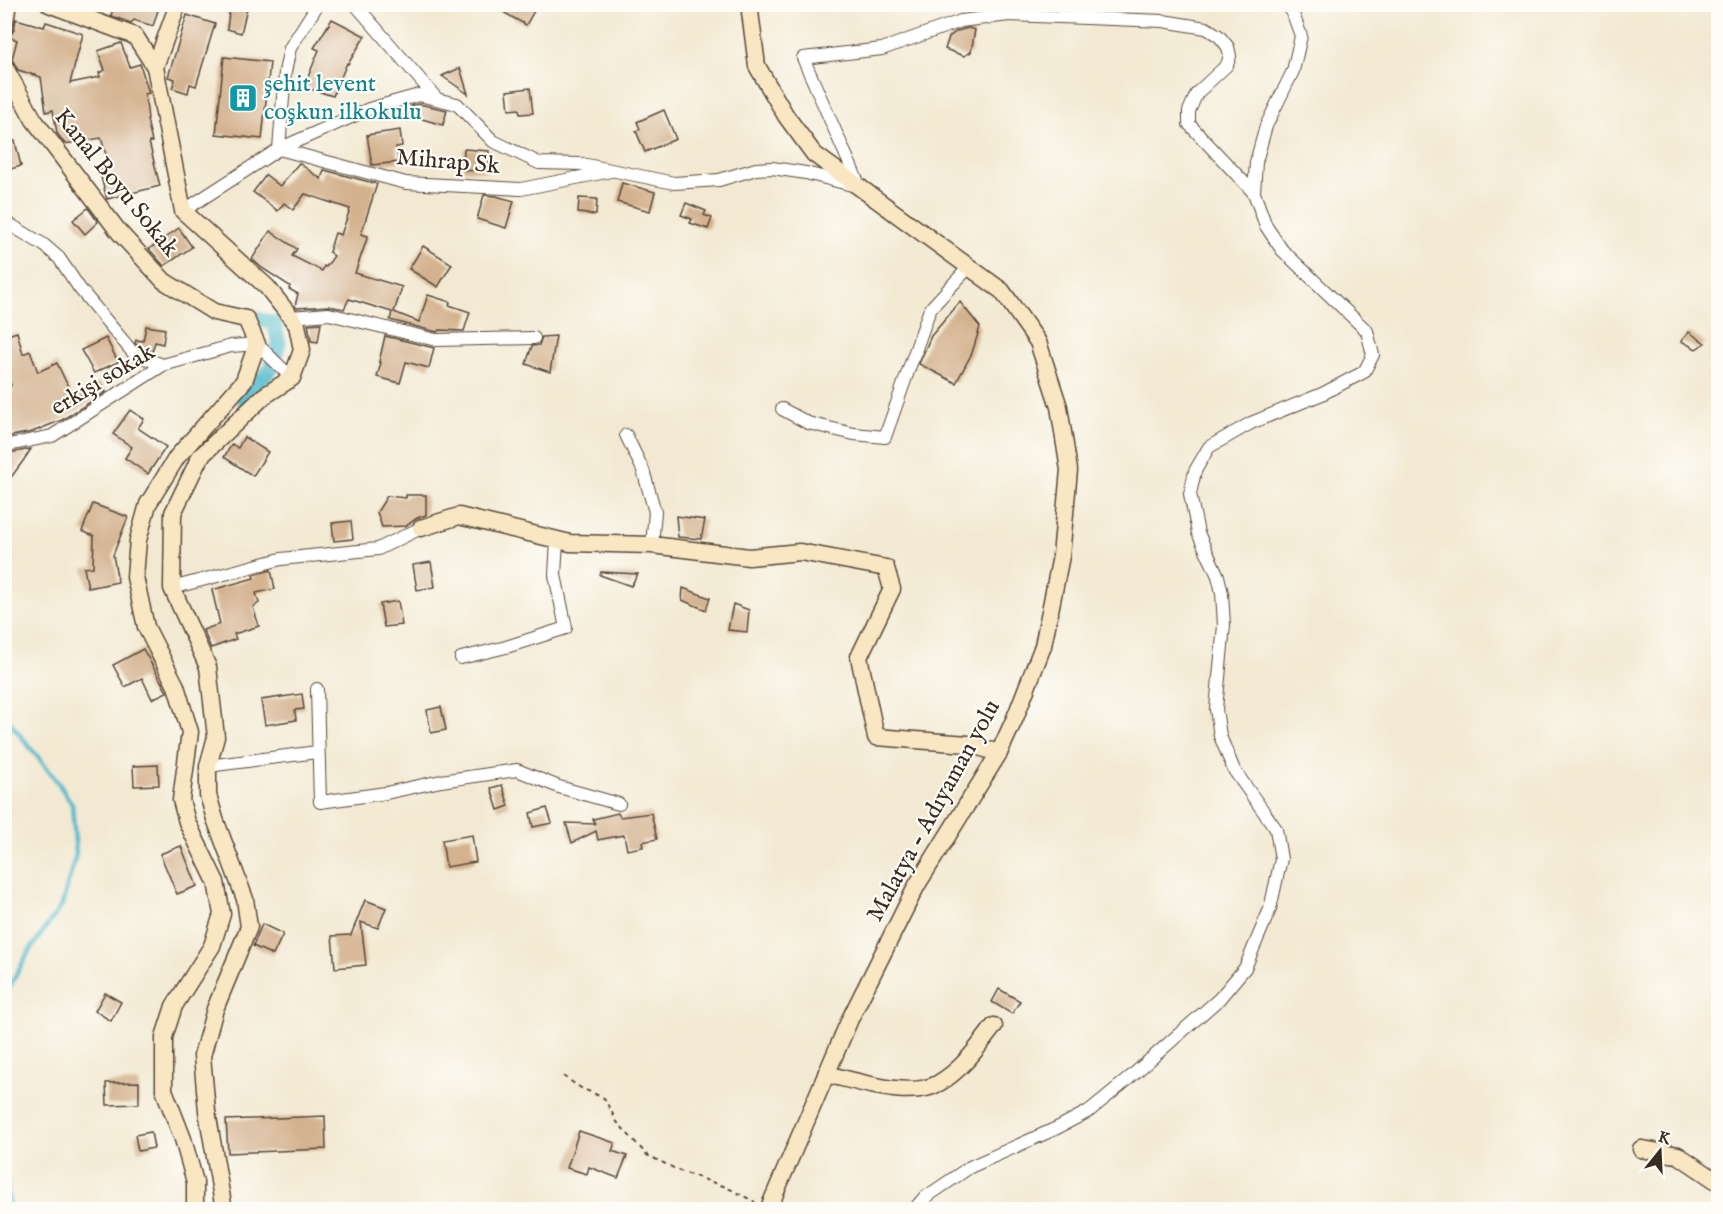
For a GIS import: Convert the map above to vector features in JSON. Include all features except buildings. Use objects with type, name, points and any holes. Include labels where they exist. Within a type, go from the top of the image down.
[{"type":"main road","points":[[4,28],[8,4]]},
{"type":"main road","points":[[155,67],[178,4]]},
{"type":"main road","name":"Malatya - Adıyaman yolu","points":[[749,4],[757,66],[786,116],[814,154],[1002,291],[1038,342],[1059,406],[1069,470],[1061,556],[1043,646],[1015,718],[999,753],[917,885],[850,1019],[768,1209]]},
{"type":"main road","points":[[50,5],[135,36],[146,50],[155,67],[183,211],[267,287],[297,325],[302,350],[292,378],[264,396],[201,457],[173,513],[172,588],[208,667],[216,737],[208,766],[208,795],[214,819],[245,899],[249,927],[215,1009],[202,1056],[207,1111],[224,1209]]},
{"type":"main road","name":"Kanal Boyu Sokak","points":[[4,66],[34,120],[119,232],[164,281],[214,312],[246,319],[258,344]]},
{"type":"main road","points":[[195,1209],[195,1182],[183,1139],[164,1090],[164,1037],[174,1006],[212,946],[222,914],[216,882],[187,822],[181,800],[190,732],[176,686],[146,627],[135,578],[138,540],[148,504],[177,457],[244,381],[258,344]]},
{"type":"main road","points":[[421,528],[459,516],[570,543],[652,545],[749,556],[800,552],[886,568],[892,589],[860,657],[876,737],[968,744],[999,753]]},
{"type":"main road","points":[[826,1074],[911,1091],[939,1084],[970,1058],[994,1026]]},
{"type":"main road","points":[[1641,1149],[1678,1155],[1719,1182]]},
{"type":"street","points":[[279,149],[285,72],[290,48],[318,4]]},
{"type":"street","points":[[355,4],[437,99]]},
{"type":"street","points":[[1254,193],[1256,162],[1266,126],[1293,71],[1300,36],[1292,11],[1286,4]]},
{"type":"street","points":[[860,187],[803,58],[882,49],[961,21],[1009,15],[1162,21],[1206,28],[1219,36],[1228,47],[1230,56],[1227,65],[1197,93],[1190,111],[1190,124],[1254,193],[1266,226],[1282,250],[1366,331],[1373,355],[1364,372],[1322,394],[1251,423],[1209,447],[1195,471],[1190,494],[1198,533],[1218,576],[1222,593],[1224,625],[1216,709],[1220,736],[1234,770],[1276,829],[1281,859],[1270,909],[1245,968],[1219,999],[1089,1111],[970,1167],[923,1199],[914,1209]]},
{"type":"street","points":[[183,211],[279,149],[369,109],[419,95],[457,104],[493,141],[539,163],[582,164],[674,183],[718,180],[756,169],[772,168],[806,173],[860,187]]},
{"type":"street","name":"Mihrap Sk","points":[[279,149],[406,183],[521,189],[615,170]]},
{"type":"street","points":[[4,221],[44,245],[59,258],[80,289],[134,354],[163,365]]},
{"type":"street","points":[[782,409],[808,423],[854,434],[885,437],[930,309],[969,267]]},
{"type":"street","points":[[291,317],[329,314],[436,340],[534,338]]},
{"type":"street","points":[[258,344],[292,378]]},
{"type":"street","name":"erkişi sokak","points":[[4,446],[52,436],[163,365],[231,346],[258,344]]},
{"type":"street","points":[[626,435],[643,470],[656,512],[652,545]]},
{"type":"street","points":[[172,588],[281,559],[378,549],[421,528]]},
{"type":"street","points":[[461,658],[566,628],[555,575],[557,540]]},
{"type":"street","points":[[317,689],[320,802],[517,770],[559,787],[619,804]]},
{"type":"street","points":[[208,766],[317,752]]},
{"type":"path","points":[[563,1076],[581,1088],[604,1098],[617,1122],[647,1155],[680,1171],[726,1187],[768,1209]]},
{"type":"waterway","points":[[9,18],[5,55],[12,76]]},
{"type":"waterway","points":[[235,314],[274,323],[279,343],[271,369],[244,400]]},
{"type":"waterway","points":[[4,715],[57,781],[72,804],[76,854],[62,905],[28,953],[4,997]]},
{"type":"waterway","points":[[4,1163],[10,1210]]},
{"type":"place","name":"şehit levent coşkun ilkokulu","points":[[243,98]]}]
